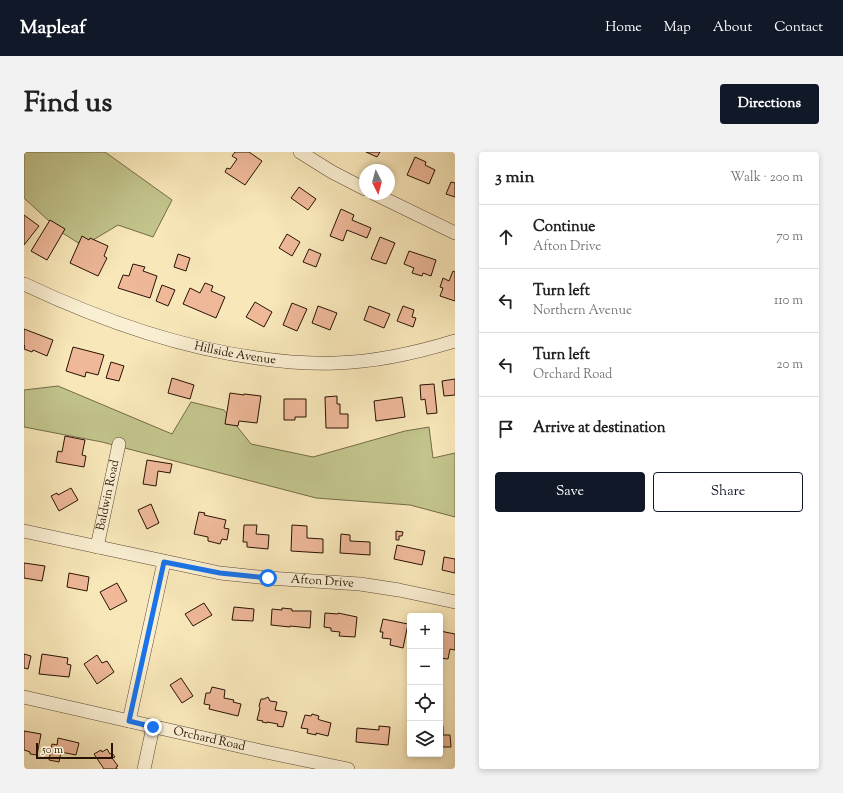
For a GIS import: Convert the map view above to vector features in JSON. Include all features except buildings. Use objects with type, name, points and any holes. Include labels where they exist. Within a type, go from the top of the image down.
[{"type":"street","points":[[300,152],[332,172],[359,186]]},
{"type":"street","points":[[387,200],[455,233]]},
{"type":"street","name":"Hillside Avenue","points":[[24,284],[93,314],[142,332],[172,341],[232,355],[308,363],[370,361],[420,351],[455,341]]},
{"type":"street","name":"Baldwin Road","points":[[97,547],[119,444]]},
{"type":"street","name":"Afton Drive","points":[[24,531],[220,573],[268,578],[360,584],[400,590],[455,602]]},
{"type":"street","points":[[129,721],[164,562]]},
{"type":"street","name":"Orchard Road","points":[[24,697],[312,765],[348,769]]},
{"type":"street","points":[[144,769],[153,727]]},
{"type":"green space","points":[[24,152],[105,152],[172,200],[153,237],[118,225],[83,246],[61,232],[24,198]]},
{"type":"green space","points":[[58,386],[172,434],[191,402],[224,410],[251,444],[313,457],[405,431],[429,427],[433,458],[455,453],[455,517],[410,505],[316,498],[102,442],[24,427],[24,390]]},
{"type":"route","points":[[153,727],[129,721],[164,562],[220,573],[268,578]]}]
